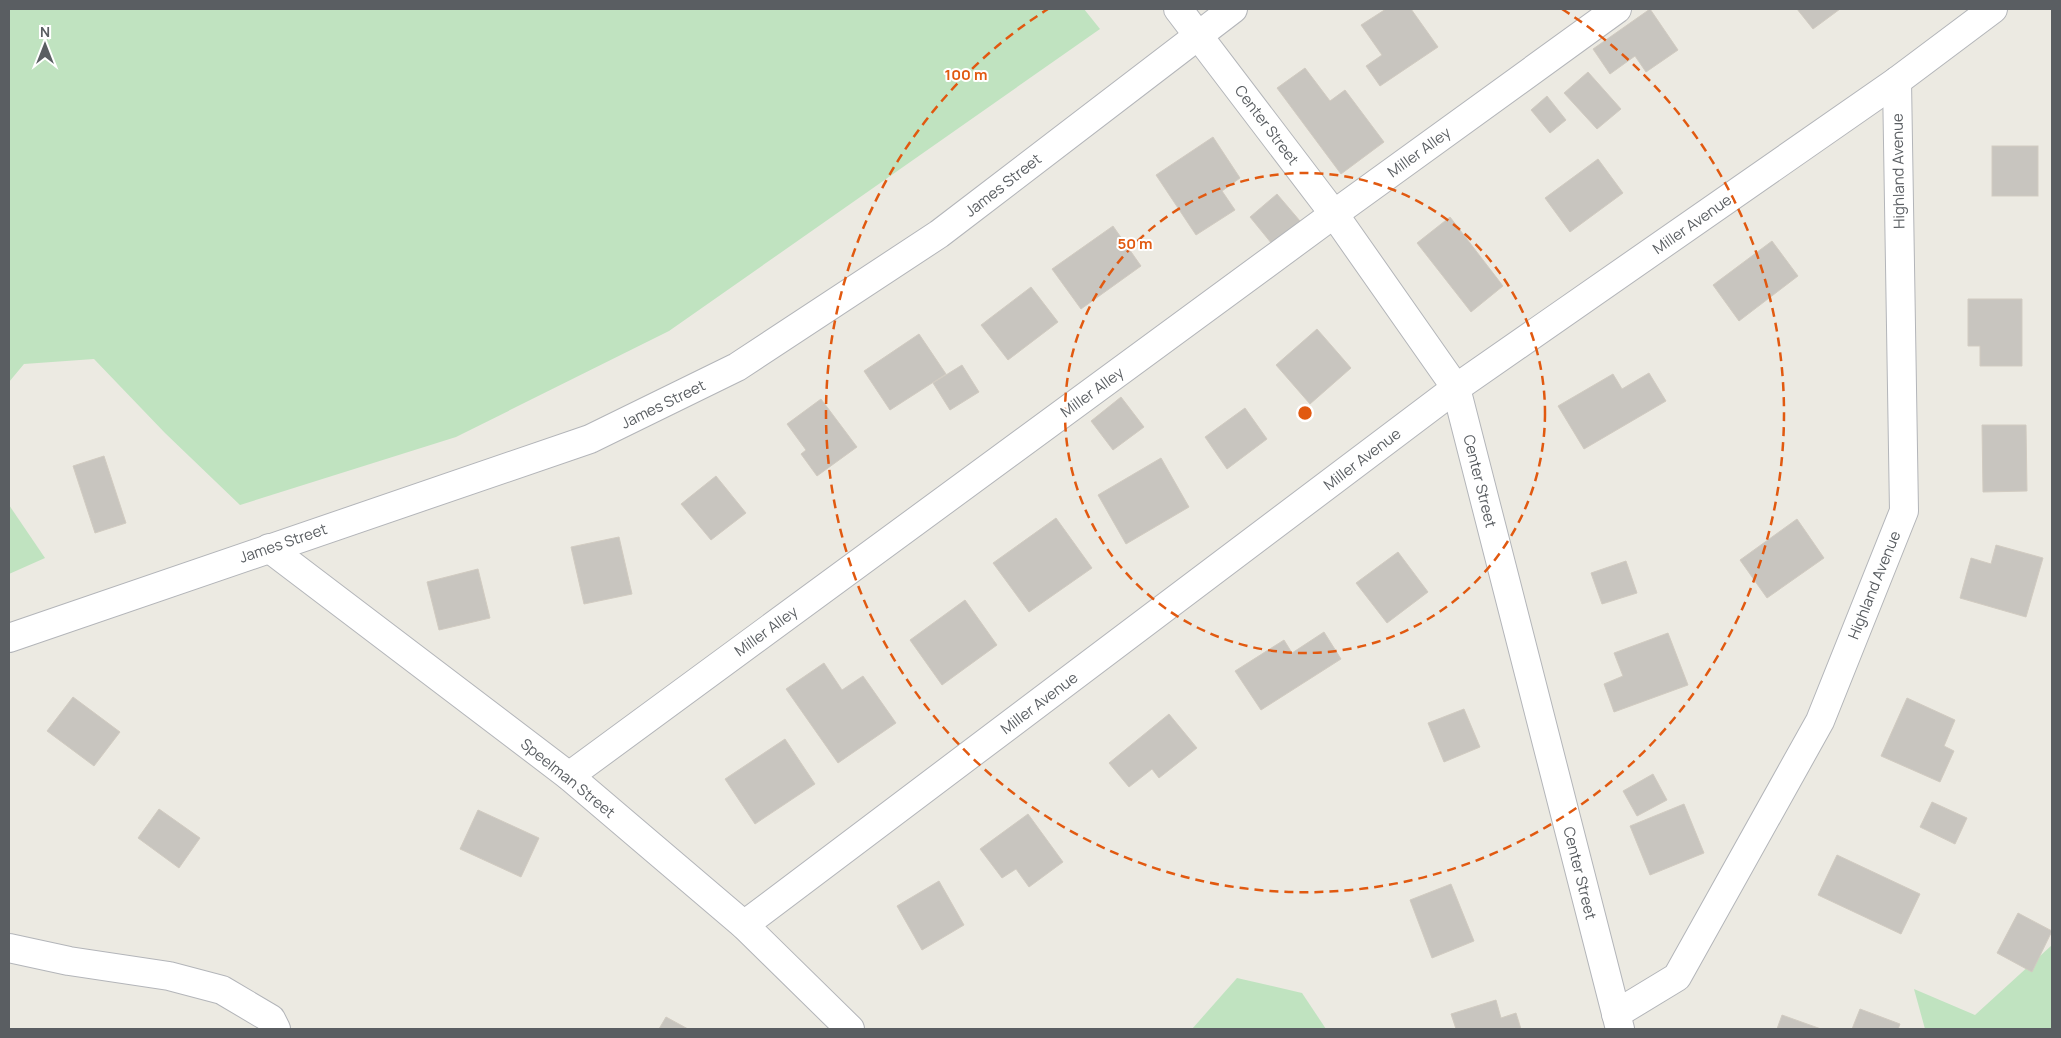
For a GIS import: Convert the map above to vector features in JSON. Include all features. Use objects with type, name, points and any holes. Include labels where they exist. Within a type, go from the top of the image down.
[{"type":"street","name":"Center Street","points":[[1178,9],[1334,214],[1456,388],[1618,1021]]},
{"type":"street","name":"James Street","points":[[9,638],[590,439],[738,367],[939,234],[1233,9]]},
{"type":"street","name":"Miller Alley","points":[[569,776],[1334,214],[1617,9]]},
{"type":"street","name":"Miller Avenue","points":[[744,925],[1456,388],[1897,81],[1992,9]]},
{"type":"street","name":"Highland Avenue","points":[[1618,1021],[1677,977],[1820,721],[1904,511],[1897,81]]},
{"type":"street","name":"Speelman Street","points":[[269,548],[569,776],[744,925],[850,1029]]},
{"type":"street","points":[[9,948],[69,961],[169,976],[222,990],[271,1019],[276,1029]]},
{"type":"green space","points":[[9,9],[1084,9],[1100,29],[669,331],[456,437],[240,505],[165,433],[94,359],[24,364],[9,382]]},
{"type":"green space","points":[[9,505],[45,558],[9,574]]},
{"type":"green space","points":[[2052,945],[2052,1029],[1925,1029],[1914,989],[1975,1015]]},
{"type":"green space","points":[[1237,978],[1302,993],[1326,1029],[1192,1029]]},
{"type":"building","points":[[1386,9],[1411,9],[1438,47],[1380,86],[1366,66],[1382,55],[1361,25]]},
{"type":"building","points":[[1650,9],[1678,50],[1646,72],[1635,56],[1610,74],[1593,49]]},
{"type":"building","points":[[1797,9],[1840,9],[1813,29]]},
{"type":"building","points":[[1305,68],[1330,101],[1345,90],[1384,142],[1341,174],[1277,88]]},
{"type":"building","points":[[1588,72],[1621,109],[1597,129],[1564,93]]},
{"type":"building","points":[[1547,96],[1566,120],[1550,133],[1531,110]]},
{"type":"building","points":[[1213,137],[1240,178],[1222,191],[1235,210],[1196,235],[1156,175]]},
{"type":"building","points":[[1992,146],[2038,146],[2038,196],[1992,196]]},
{"type":"building","points":[[1598,159],[1623,193],[1570,232],[1545,198]]},
{"type":"building","points":[[1277,194],[1300,221],[1272,244],[1250,217]]},
{"type":"building","points":[[1450,217],[1503,286],[1471,312],[1417,243]]},
{"type":"building","points":[[1113,226],[1141,266],[1081,309],[1052,269]]},
{"type":"building","points":[[1772,241],[1798,276],[1739,321],[1713,285]]},
{"type":"building","points":[[1031,287],[1058,322],[1008,360],[981,325]]},
{"type":"building","points":[[1968,299],[2022,299],[2022,366],[1980,366],[1980,346],[1968,346]]},
{"type":"building","points":[[1317,329],[1351,368],[1310,404],[1276,365]]},
{"type":"building","points":[[919,334],[946,374],[890,410],[864,371]]},
{"type":"building","points":[[962,365],[979,392],[950,410],[933,383]]},
{"type":"building","points":[[1649,373],[1666,401],[1584,449],[1558,406],[1613,374],[1622,389]]},
{"type":"building","points":[[1121,397],[1144,427],[1113,450],[1091,421]]},
{"type":"building","points":[[821,399],[857,447],[817,476],[801,454],[806,450],[787,424]]},
{"type":"building","points":[[1245,408],[1267,439],[1227,469],[1205,437]]},
{"type":"building","points":[[1982,425],[2026,425],[2027,491],[1983,492]]},
{"type":"building","points":[[104,456],[126,523],[95,533],[73,466]]},
{"type":"building","points":[[1161,458],[1189,507],[1126,544],[1098,495]]},
{"type":"building","points":[[716,476],[746,513],[711,540],[681,504]]},
{"type":"building","points":[[1056,518],[1092,568],[1029,612],[993,563]]},
{"type":"building","points":[[1797,519],[1824,558],[1767,598],[1740,560]]},
{"type":"building","points":[[619,537],[632,594],[584,604],[571,547]]},
{"type":"building","points":[[1996,545],[2043,558],[2026,617],[1960,598],[1971,558],[1991,564]]},
{"type":"building","points":[[1398,552],[1428,592],[1387,623],[1356,583]]},
{"type":"building","points":[[1626,561],[1637,593],[1602,604],[1591,573]]},
{"type":"building","points":[[478,569],[490,618],[439,630],[427,582]]},
{"type":"building","points":[[965,600],[997,645],[942,685],[910,640]]},
{"type":"building","points":[[1324,632],[1341,659],[1261,710],[1235,671],[1284,640],[1292,653]]},
{"type":"building","points":[[1668,633],[1688,685],[1614,712],[1604,684],[1623,676],[1614,653]]},
{"type":"building","points":[[824,663],[842,690],[863,676],[896,723],[838,763],[786,689]]},
{"type":"building","points":[[73,697],[120,732],[94,766],[47,731]]},
{"type":"building","points":[[1907,698],[1955,720],[1944,746],[1954,751],[1940,782],[1881,756]]},
{"type":"building","points":[[1464,709],[1480,747],[1444,762],[1428,723]]},
{"type":"building","points":[[1169,714],[1197,748],[1159,778],[1152,769],[1129,787],[1109,763]]},
{"type":"building","points":[[785,739],[815,784],[755,824],[725,779]]},
{"type":"building","points":[[1653,774],[1667,800],[1637,816],[1623,791]]},
{"type":"building","points":[[1932,802],[1967,818],[1955,844],[1920,827]]},
{"type":"building","points":[[1684,804],[1704,853],[1650,875],[1630,826]]},
{"type":"building","points":[[159,809],[200,838],[179,868],[138,838]]},
{"type":"building","points":[[478,810],[539,838],[521,877],[460,849]]},
{"type":"building","points":[[1028,814],[1063,862],[1029,887],[1016,869],[1002,878],[980,849]]},
{"type":"building","points":[[1837,855],[1920,894],[1901,934],[1818,895]]},
{"type":"building","points":[[939,881],[964,925],[922,950],[897,906]]},
{"type":"building","points":[[1451,884],[1474,941],[1432,958],[1410,900]]},
{"type":"building","points":[[2018,913],[2052,931],[2032,972],[1997,953]]},
{"type":"building","points":[[1496,1000],[1501,1018],[1516,1013],[1521,1029],[1456,1029],[1451,1014]]},
{"type":"building","points":[[1860,1009],[1900,1024],[1898,1029],[1852,1029]]},
{"type":"building","points":[[1782,1015],[1821,1029],[1777,1029]]},
{"type":"building","points":[[666,1017],[688,1029],[659,1029]]}]
